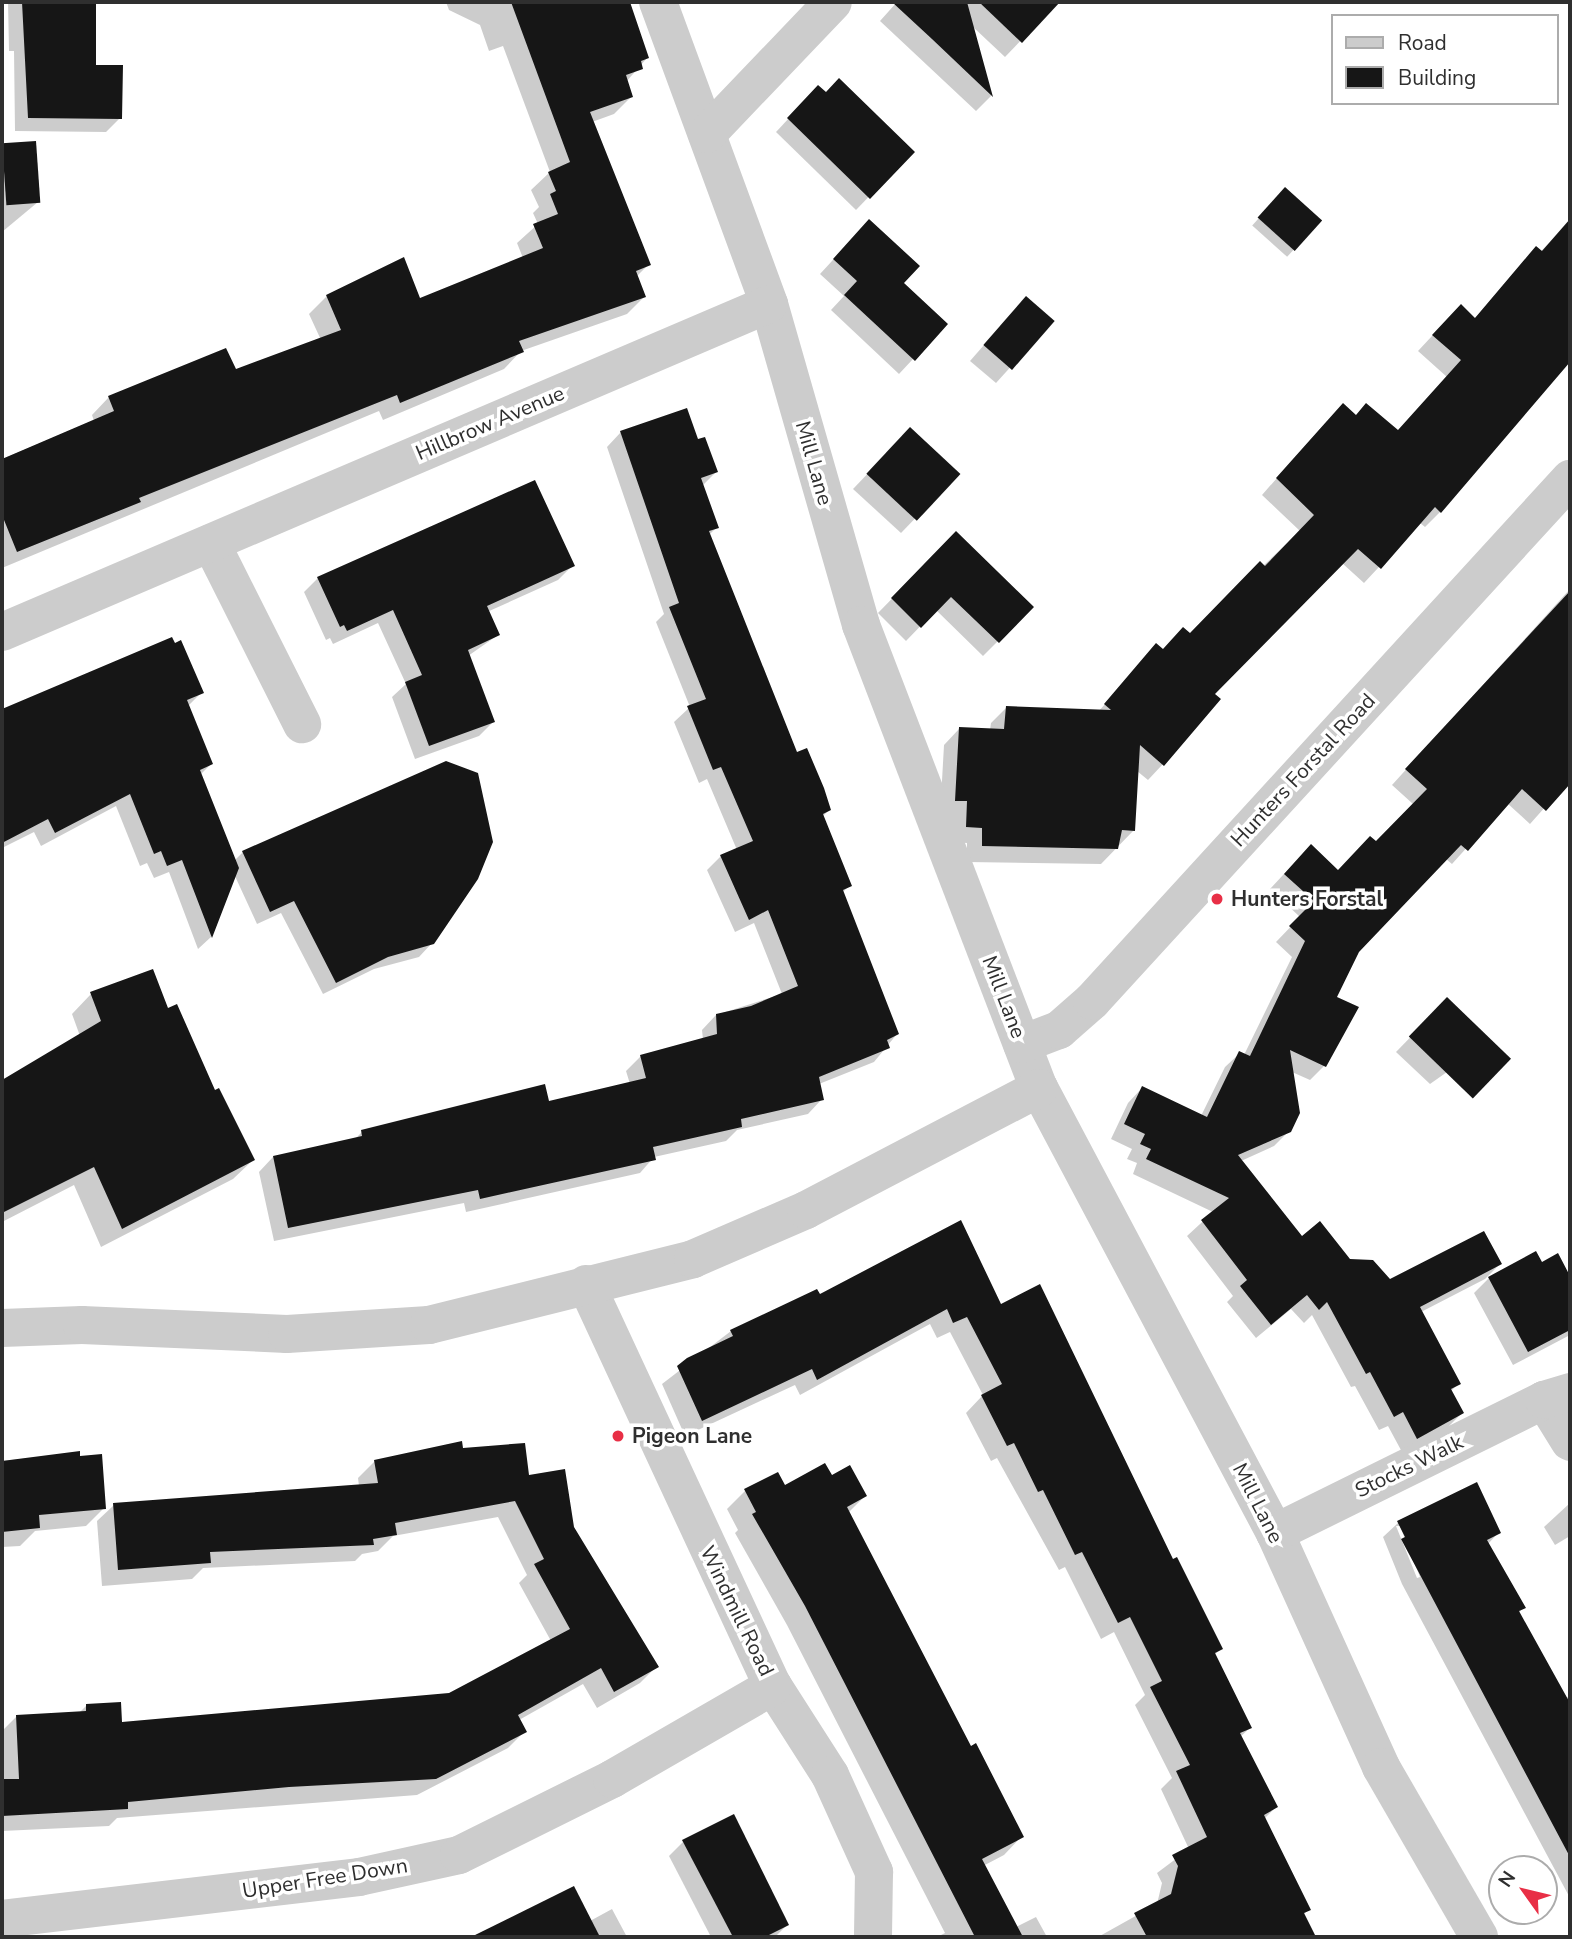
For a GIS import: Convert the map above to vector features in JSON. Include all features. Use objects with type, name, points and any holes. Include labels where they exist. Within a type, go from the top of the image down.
[{"type":"street","name":"Mill Lane","points":[[658,2],[769,304],[861,625],[1039,1088],[1275,1533],[1381,1768],[1479,1937]]},
{"type":"street","points":[[707,134],[834,2]]},
{"type":"street","name":"Hillbrow Avenue","points":[[2,632],[769,304]]},
{"type":"street","name":"Hunters Forstal Road","points":[[1022,1044],[1059,1030],[1092,1001],[1570,479]]},
{"type":"street","points":[[211,543],[302,724]]},
{"type":"street","points":[[2,1328],[82,1325],[287,1334],[429,1325],[693,1259],[806,1210],[1039,1088]]},
{"type":"street","name":"Windmill Road","points":[[586,1284],[773,1686],[830,1775],[874,1872],[873,1937]]},
{"type":"street","name":"Stocks Walk","points":[[1275,1533],[1557,1396],[1570,1442]]},
{"type":"street","name":"Upper Free Down","points":[[2,1919],[359,1877],[459,1855],[612,1779],[773,1686]]},
{"type":"building","points":[[22,2],[96,2],[96,65],[123,65],[122,119],[28,118]]},
{"type":"building","points":[[511,2],[630,2],[649,58],[641,61],[643,69],[626,75],[633,97],[590,112],[651,265],[636,271],[646,297],[519,341],[524,352],[400,403],[397,395],[139,498],[141,502],[17,552],[2,515],[2,459],[114,411],[108,396],[226,348],[236,369],[341,330],[326,295],[404,257],[420,298],[543,248],[533,224],[558,214],[550,194],[556,191],[548,172],[570,162]]},
{"type":"building","points":[[892,2],[967,2],[993,97],[932,39]]},
{"type":"building","points":[[979,2],[1060,2],[1022,43]]},
{"type":"building","points":[[839,78],[915,152],[870,199],[787,118],[818,85],[826,92]]},
{"type":"building","points":[[36,141],[40,203],[6,205],[2,143]]},
{"type":"building","points":[[1285,187],[1322,220],[1295,251],[1258,217]]},
{"type":"building","points":[[869,219],[920,266],[904,283],[948,324],[915,361],[844,295],[857,281],[833,259]]},
{"type":"building","points":[[1570,219],[1570,362],[1441,513],[1435,507],[1381,569],[1358,549],[1215,694],[1221,699],[1164,766],[1140,745],[1135,831],[1122,830],[1118,849],[982,846],[982,828],[966,827],[967,801],[955,801],[959,727],[1004,729],[1006,706],[1111,710],[1104,704],[1156,643],[1163,649],[1183,627],[1190,633],[1260,561],[1265,566],[1314,515],[1276,478],[1343,403],[1356,415],[1366,403],[1398,430],[1461,360],[1432,335],[1461,304],[1475,318],[1536,246],[1542,251]]},
{"type":"building","points":[[1026,296],[1055,321],[1012,370],[983,345]]},
{"type":"building","points":[[687,408],[698,439],[705,437],[718,472],[701,478],[719,528],[709,531],[797,752],[807,748],[824,788],[831,810],[823,814],[852,886],[843,890],[899,1034],[887,1040],[890,1048],[819,1077],[824,1100],[741,1119],[742,1127],[653,1147],[656,1160],[480,1199],[478,1190],[288,1228],[273,1156],[362,1136],[361,1130],[545,1084],[549,1101],[646,1078],[640,1055],[717,1034],[716,1014],[751,1006],[798,986],[768,910],[749,920],[720,855],[753,841],[721,767],[713,770],[687,706],[706,699],[669,607],[679,603],[620,431]]},
{"type":"building","points":[[910,427],[960,474],[917,521],[866,474]]},
{"type":"building","points":[[535,480],[575,566],[487,606],[500,635],[468,650],[495,722],[429,746],[405,682],[422,675],[393,610],[347,631],[344,625],[340,627],[317,577]]},
{"type":"building","points":[[956,531],[1034,607],[999,643],[951,597],[921,628],[891,598]]},
{"type":"building","points":[[1570,591],[1570,784],[1546,811],[1522,789],[1468,851],[1461,845],[1359,952],[1337,997],[1359,1007],[1326,1067],[1290,1050],[1300,1113],[1291,1132],[1238,1155],[1302,1236],[1320,1221],[1350,1259],[1373,1260],[1390,1279],[1484,1231],[1502,1264],[1420,1307],[1461,1384],[1451,1389],[1464,1413],[1417,1439],[1403,1412],[1394,1417],[1370,1372],[1366,1374],[1327,1302],[1319,1310],[1307,1295],[1271,1325],[1240,1286],[1247,1280],[1201,1220],[1229,1198],[1146,1159],[1151,1149],[1140,1144],[1145,1134],[1124,1124],[1142,1086],[1207,1117],[1239,1051],[1250,1056],[1305,941],[1289,926],[1314,901],[1284,874],[1311,844],[1338,870],[1370,836],[1376,841],[1427,789],[1405,769]]},
{"type":"building","points":[[172,637],[175,643],[181,640],[204,693],[187,700],[213,764],[200,770],[239,868],[212,938],[182,860],[167,866],[161,851],[154,854],[130,794],[55,833],[48,819],[2,843],[2,709]]},
{"type":"building","points":[[446,761],[478,773],[493,842],[478,879],[434,944],[388,957],[336,983],[294,901],[270,912],[242,851]]},
{"type":"building","points":[[153,969],[168,1008],[177,1004],[215,1090],[219,1088],[255,1160],[122,1229],[94,1167],[2,1213],[2,1080],[101,1021],[90,992]]},
{"type":"building","points":[[1447,997],[1511,1059],[1473,1098],[1409,1037]]},
{"type":"building","points":[[961,1220],[1001,1304],[1040,1284],[1173,1559],[1177,1557],[1223,1649],[1215,1653],[1252,1728],[1240,1733],[1278,1807],[1264,1815],[1311,1910],[1304,1913],[1316,1937],[1147,1937],[1134,1913],[1171,1894],[1178,1866],[1172,1855],[1207,1837],[1176,1771],[1190,1765],[1150,1687],[1162,1681],[1130,1617],[1118,1623],[1082,1552],[1075,1555],[1043,1490],[1038,1492],[1014,1443],[1007,1446],[981,1395],[1002,1384],[967,1317],[953,1323],[947,1309],[817,1380],[812,1369],[702,1421],[677,1366],[687,1358],[733,1336],[730,1330],[817,1289],[820,1294]]},
{"type":"building","points":[[1536,1251],[1542,1262],[1558,1253],[1570,1276],[1570,1330],[1528,1352],[1488,1277]]},
{"type":"building","points":[[462,1441],[463,1448],[525,1443],[529,1475],[565,1469],[574,1527],[659,1667],[614,1692],[601,1668],[518,1715],[527,1732],[436,1779],[289,1787],[128,1802],[128,1809],[2,1816],[2,1779],[19,1779],[16,1715],[86,1711],[86,1704],[121,1702],[122,1722],[449,1693],[570,1629],[534,1564],[544,1559],[515,1501],[395,1523],[397,1535],[373,1539],[374,1545],[210,1552],[211,1563],[118,1570],[113,1503],[378,1483],[374,1460]]},
{"type":"building","points":[[80,1451],[80,1456],[102,1454],[106,1509],[39,1515],[40,1528],[2,1532],[2,1461]]},
{"type":"building","points":[[825,1463],[832,1475],[850,1465],[867,1496],[847,1507],[971,1746],[976,1743],[1024,1837],[982,1859],[1023,1937],[975,1937],[805,1606],[752,1514],[756,1512],[744,1489],[778,1472],[785,1485]]},
{"type":"building","points":[[1477,1482],[1501,1533],[1487,1540],[1526,1608],[1519,1611],[1570,1703],[1570,1857],[1401,1539],[1405,1537],[1397,1521]]},
{"type":"building","points":[[734,1814],[789,1925],[765,1937],[733,1937],[682,1840]]},
{"type":"building","points":[[574,1886],[600,1937],[471,1937]]},
{"type":"place","name":"Hunters Forstal","points":[[1217,899]]},
{"type":"place","name":"Pigeon Lane","points":[[618,1436]]}]
